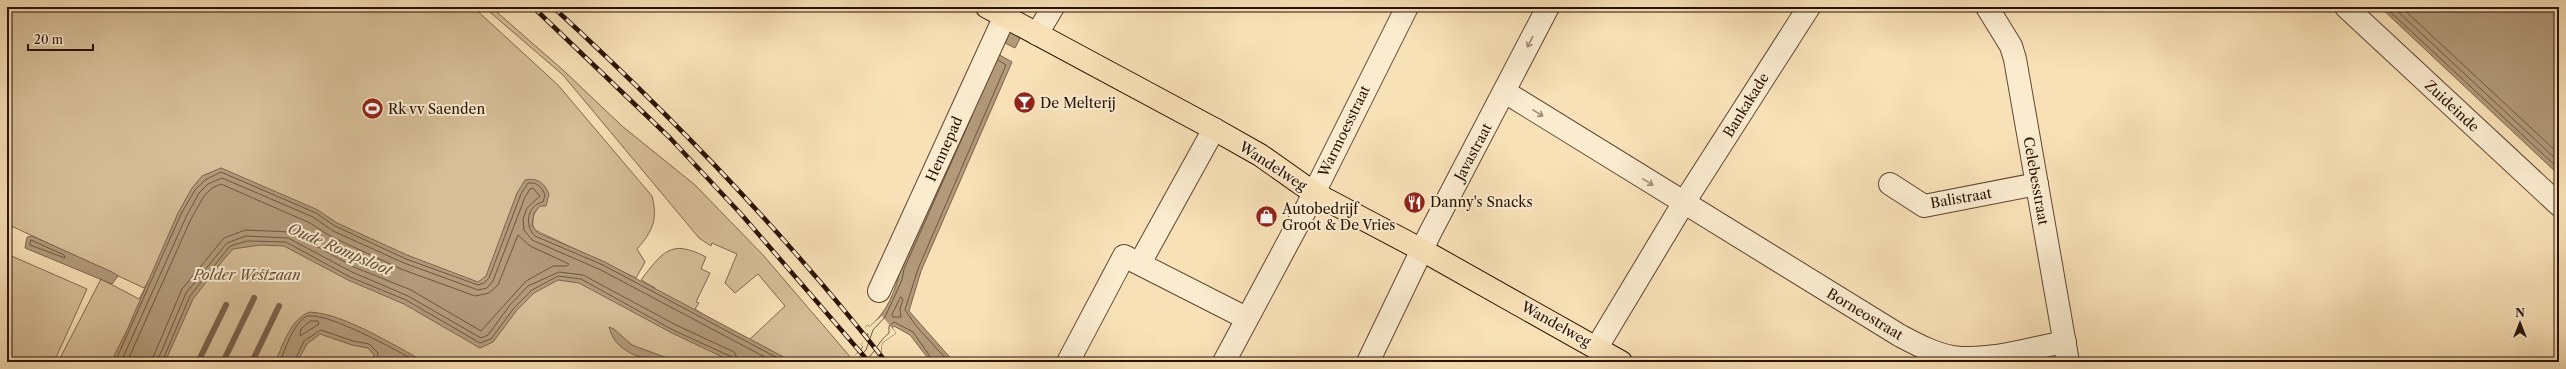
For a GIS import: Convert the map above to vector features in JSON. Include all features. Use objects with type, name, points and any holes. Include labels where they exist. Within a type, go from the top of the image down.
[{"type":"main road","name":"Wandelweg","points":[[1002,12],[1033,32],[1260,155],[1314,193],[1422,250],[1597,347],[1621,362]]},
{"type":"street","points":[[1033,32],[1053,7]]},
{"type":"street","name":"Warmoesstraat","points":[[1224,362],[1246,318],[1314,193],[1406,7]]},
{"type":"street","name":"Javastraat","points":[[1368,362],[1422,250],[1548,7]]},
{"type":"street","name":"Bankakade","points":[[1597,347],[1683,204],[1809,7]]},
{"type":"street","name":"Celebesstraat","points":[[1987,7],[2013,53],[2067,352]]},
{"type":"street","name":"Zuideinde","points":[[2346,7],[2559,205]]},
{"type":"street","name":"Hennepad","points":[[879,291],[1002,12]]},
{"type":"street","points":[[1505,92],[1683,204]]},
{"type":"street","points":[[1140,263],[1214,129]]},
{"type":"street","name":"Balistraat","points":[[1890,184],[1924,206],[2037,184]]},
{"type":"street","name":"Borneostraat","points":[[1683,204],[1899,335],[1926,349],[1952,357],[2067,352]]},
{"type":"street","points":[[1068,362],[1124,256],[1246,318]]},
{"type":"green space","name":"Polder Westzaan","points":[[7,7],[473,7],[558,85],[652,196],[654,204],[653,224],[647,236],[637,249],[645,262],[636,278],[535,230],[533,225],[534,215],[549,194],[490,264],[655,288],[641,280],[661,256],[668,251],[675,249],[694,251],[706,257],[701,269],[710,273],[696,302],[699,303],[695,309],[729,331],[772,351],[749,340],[785,306],[758,274],[735,293],[725,283],[737,254],[712,243],[711,246],[699,238],[563,75],[484,7],[491,7],[563,70],[622,126],[695,185],[763,255],[852,359],[849,362],[58,362],[101,279],[139,299],[151,277],[144,288],[7,224]]},
{"type":"green space","points":[[7,254],[87,289],[54,362],[7,362]]},
{"type":"water","points":[[2380,7],[2559,7],[2559,175]]},
{"type":"water","points":[[1017,17],[1028,23],[1015,48],[1005,43]]},
{"type":"water","points":[[996,53],[1012,62],[921,271],[909,311],[954,362],[931,362],[910,335],[894,326],[892,328],[896,333],[882,343],[881,352],[873,359],[875,362],[849,362],[863,347],[861,344],[867,339],[865,337],[869,332],[865,327],[868,325],[869,327],[875,322],[890,300],[899,276],[900,268]]},
{"type":"water","name":"Oude Rompsloot","points":[[221,168],[318,210],[337,223],[407,255],[478,282],[486,276],[517,193],[525,180],[537,180],[543,184],[549,194],[546,206],[540,206],[534,213],[532,226],[538,233],[605,262],[793,362],[733,362],[672,333],[579,283],[558,280],[534,293],[517,310],[493,342],[480,348],[404,304],[348,280],[284,246],[260,245],[233,249],[224,259],[193,299],[165,362],[111,362],[127,330],[178,213],[192,188],[202,176]]},
{"type":"water","points":[[32,236],[118,276],[112,284],[25,248],[27,237]]},
{"type":"water","points":[[310,312],[324,314],[353,324],[369,331],[425,362],[395,360],[372,362],[374,355],[368,348],[352,345],[320,334],[307,344],[297,362],[275,362],[288,333],[303,315]]},
{"type":"water","points":[[609,327],[614,329],[632,345],[678,362],[647,359],[627,351],[619,345],[613,337]]},
{"type":"pier","points":[[882,316],[896,333],[882,343],[881,352],[873,359],[875,362],[854,362],[850,358],[860,352],[863,347],[861,344],[869,335],[865,327],[868,325],[869,327]]},
{"type":"waterway","points":[[223,362],[254,298]]},
{"type":"waterway","points":[[198,362],[226,305]]},
{"type":"waterway","points":[[252,362],[279,306]]},
{"type":"railway","points":[[533,7],[670,138],[741,214],[869,362]]},
{"type":"railway","points":[[553,7],[641,91],[727,178],[809,268],[886,362]]},
{"type":"place","name":"De Melterij","points":[[1024,103]]},
{"type":"place","name":"Rk vv Saenden","points":[[372,109]]},
{"type":"place","name":"Danny's Snacks","points":[[1415,202]]},
{"type":"place","name":"Autobedrijf Groot & De Vries","points":[[1267,217]]}]
